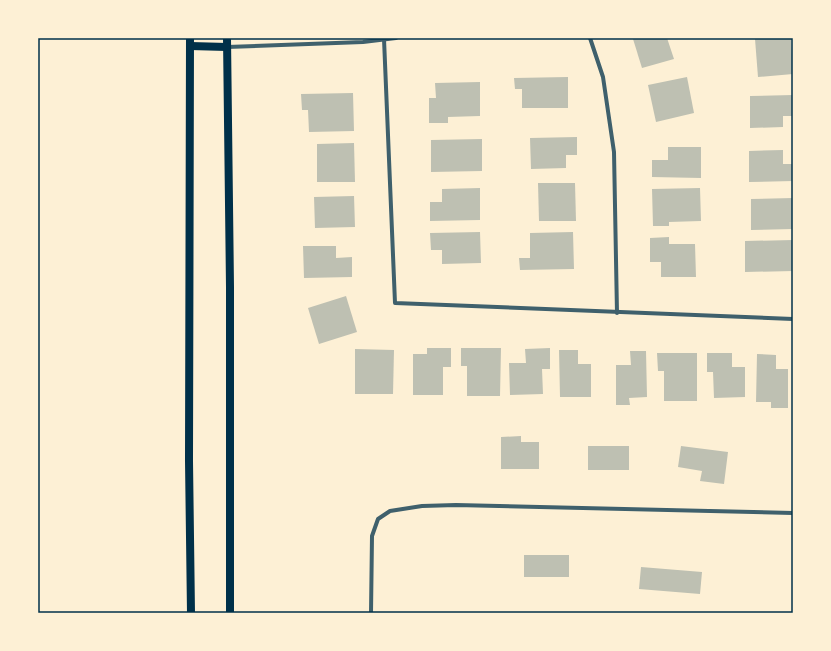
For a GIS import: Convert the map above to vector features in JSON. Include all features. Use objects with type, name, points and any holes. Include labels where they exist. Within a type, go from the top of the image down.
[{"type":"main road","points":[[227,38],[230,613]]},
{"type":"main road","points":[[191,613],[190,42],[227,47]]},
{"type":"street","points":[[227,47],[396,38]]},
{"type":"street","points":[[590,38],[603,77],[614,152],[617,312]]},
{"type":"street","points":[[384,39],[395,303],[793,318]]},
{"type":"street","points":[[370,613],[372,536],[378,519],[390,511],[422,506],[456,505],[793,513]]},
{"type":"building","points":[[667,38],[674,59],[642,68],[633,39]]},
{"type":"building","points":[[791,38],[793,74],[758,77],[755,39]]},
{"type":"building","points":[[568,77],[568,108],[522,108],[522,89],[515,89],[514,78]]},
{"type":"building","points":[[687,77],[694,113],[656,122],[648,85]]},
{"type":"building","points":[[480,82],[480,116],[448,117],[448,123],[429,123],[429,98],[436,98],[435,83]]},
{"type":"building","points":[[353,93],[354,131],[309,132],[308,110],[302,110],[301,94]]},
{"type":"building","points":[[793,95],[793,116],[783,116],[783,127],[750,128],[750,96]]},
{"type":"building","points":[[577,137],[577,155],[566,155],[566,168],[531,169],[530,138]]},
{"type":"building","points":[[482,139],[482,171],[431,172],[431,140]]},
{"type":"building","points":[[354,143],[355,182],[317,182],[317,144]]},
{"type":"building","points":[[668,147],[701,147],[701,178],[652,177],[652,160],[668,160]]},
{"type":"building","points":[[783,150],[783,164],[793,164],[793,181],[749,182],[749,151]]},
{"type":"building","points":[[538,183],[575,183],[576,221],[539,221]]},
{"type":"building","points":[[480,188],[480,220],[430,221],[430,202],[442,202],[442,189]]},
{"type":"building","points":[[700,188],[701,221],[669,222],[669,226],[653,226],[652,189]]},
{"type":"building","points":[[354,196],[355,227],[315,228],[314,197]]},
{"type":"building","points":[[793,198],[793,229],[751,230],[751,199]]},
{"type":"building","points":[[480,232],[481,263],[442,264],[442,250],[431,250],[430,233]]},
{"type":"building","points":[[573,232],[574,269],[520,270],[519,258],[530,258],[530,233]]},
{"type":"building","points":[[669,237],[669,244],[695,244],[696,277],[661,277],[661,262],[650,262],[650,238]]},
{"type":"building","points":[[793,240],[793,271],[745,272],[745,241]]},
{"type":"building","points":[[303,246],[336,246],[336,258],[352,257],[352,277],[304,278]]},
{"type":"building","points":[[346,296],[357,332],[319,344],[308,308]]},
{"type":"building","points":[[427,348],[451,348],[451,367],[443,367],[443,395],[413,395],[413,354],[427,354]]},
{"type":"building","points":[[461,348],[501,348],[500,396],[467,396],[467,366],[461,366]]},
{"type":"building","points":[[550,348],[550,369],[542,369],[543,394],[510,395],[509,363],[526,363],[525,349]]},
{"type":"building","points":[[355,349],[394,350],[393,394],[355,394]]},
{"type":"building","points":[[559,350],[578,350],[578,364],[591,364],[591,397],[560,397]]},
{"type":"building","points":[[630,351],[646,351],[647,397],[629,398],[630,405],[616,405],[616,365],[631,365]]},
{"type":"building","points":[[657,353],[697,353],[697,401],[664,401],[664,371],[658,371]]},
{"type":"building","points":[[707,353],[732,353],[732,367],[745,367],[745,397],[714,398],[713,372],[707,372]]},
{"type":"building","points":[[757,354],[776,355],[776,369],[788,369],[788,408],[771,408],[771,402],[756,402]]},
{"type":"building","points":[[521,436],[521,442],[539,442],[539,469],[501,469],[501,437]]},
{"type":"building","points":[[588,446],[629,446],[629,470],[588,470]]},
{"type":"building","points":[[681,446],[728,452],[724,484],[700,481],[702,471],[678,467]]},
{"type":"building","points":[[524,555],[569,555],[569,577],[524,577]]},
{"type":"building","points":[[641,567],[702,572],[700,594],[639,589]]}]
